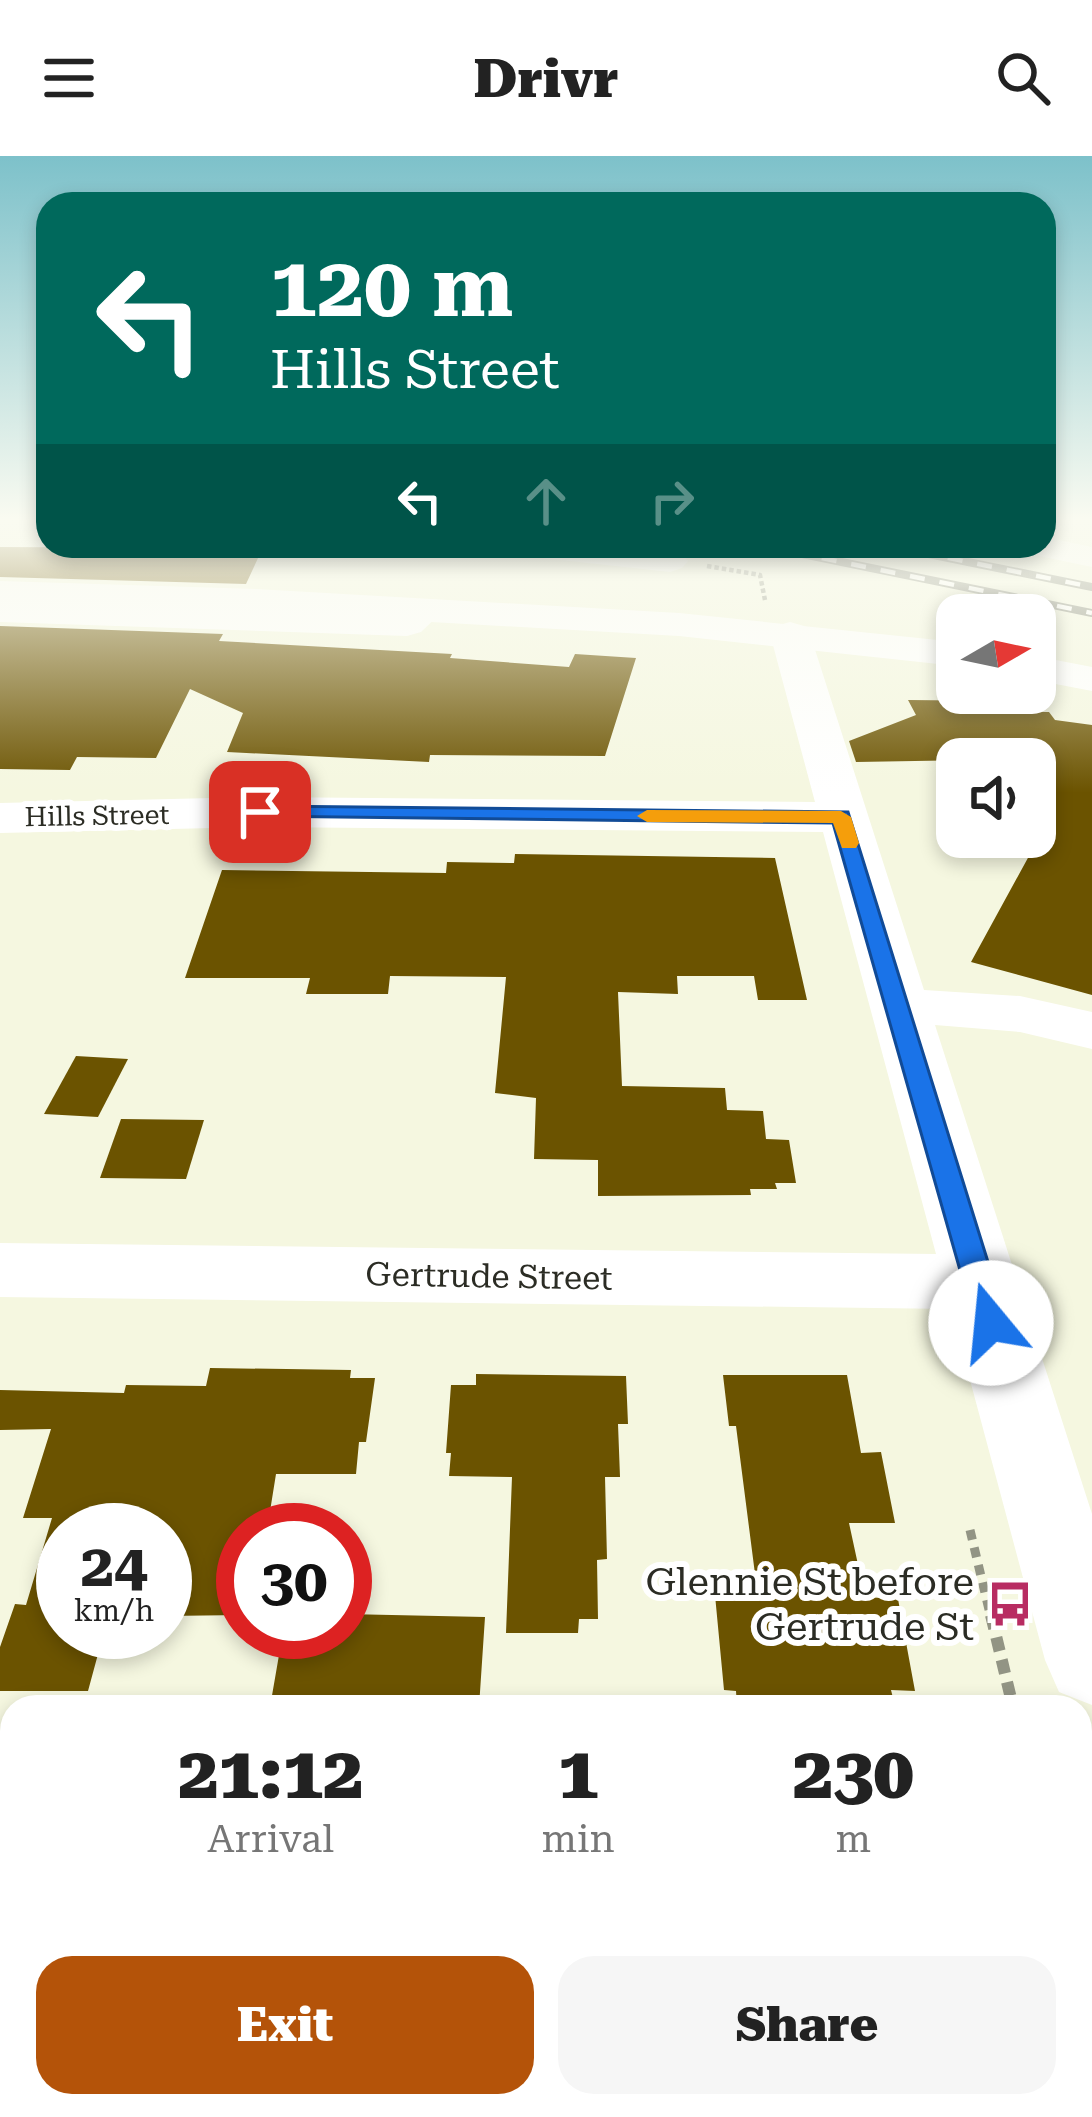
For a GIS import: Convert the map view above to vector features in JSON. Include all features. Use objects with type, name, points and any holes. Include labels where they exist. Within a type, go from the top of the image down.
[{"type":"street","points":[[0,611],[137,612],[380,625],[407,624],[424,611]]},
{"type":"street","points":[[433,611],[773,632],[936,651]]},
{"type":"street","points":[[773,632],[841,817],[1092,1660]]},
{"type":"street","points":[[1056,672],[1092,680]]},
{"type":"street","name":"Hills Street","points":[[0,818],[260,812],[841,817]]},
{"type":"street","points":[[898,1008],[955,1005],[1045,1017],[1092,1031]]},
{"type":"street","name":"Gertrude Street","points":[[0,1270],[979,1282]]},
{"type":"path","points":[[768,611],[773,632]]},
{"type":"path","points":[[970,1530],[1009,1695]]},
{"type":"building","points":[[0,626],[223,634],[219,641],[452,654],[450,658],[569,667],[575,654],[636,658],[605,756],[430,755],[429,762],[227,752],[243,713],[190,689],[156,758],[77,757],[70,770],[0,769]]},
{"type":"building","points":[[908,700],[936,700],[936,714],[1050,714],[1055,720],[1092,725],[1092,995],[971,962],[1028,858],[1056,858],[1056,738],[936,738],[936,761],[856,762],[849,741],[916,715]]},
{"type":"building","points":[[515,854],[775,858],[807,1000],[758,1000],[754,976],[677,976],[678,994],[618,992],[622,1086],[725,1088],[727,1110],[763,1111],[766,1139],[789,1140],[796,1183],[750,1189],[751,1195],[598,1196],[598,1160],[534,1159],[536,1098],[495,1093],[506,977],[390,976],[388,994],[306,994],[310,978],[185,978],[222,870],[446,873],[447,862],[514,863]]},
{"type":"building","points":[[76,1056],[128,1059],[98,1117],[44,1114]]},
{"type":"building","points":[[121,1119],[204,1120],[186,1179],[100,1178]]},
{"type":"building","points":[[210,1368],[351,1370],[350,1378],[375,1378],[356,1474],[276,1474],[271,1503],[216,1503],[216,1615],[192,1616],[192,1503],[36,1503],[36,1518],[23,1518],[51,1429],[0,1430],[0,1390],[124,1393],[126,1385],[206,1386]]},
{"type":"building","points":[[476,1374],[626,1376],[628,1424],[618,1424],[620,1477],[605,1477],[607,1559],[597,1560],[598,1619],[579,1619],[578,1633],[506,1633],[512,1477],[449,1476],[451,1453],[446,1453],[451,1385],[476,1385]]},
{"type":"building","points":[[723,1375],[847,1375],[861,1453],[881,1452],[895,1523],[849,1523],[865,1597],[898,1599],[915,1691],[736,1695],[736,1691],[724,1690],[715,1595],[731,1595],[729,1574],[755,1574],[736,1426],[729,1426]]},
{"type":"building","points":[[36,1572],[36,1659],[97,1659],[88,1691],[0,1691],[0,1647],[15,1604],[26,1605]]},
{"type":"building","points":[[372,1615],[485,1617],[480,1695],[272,1695],[278,1659],[372,1659]]},
{"type":"railway","points":[[1080,611],[1092,613]]},
{"type":"slow traffic","points":[[647,816],[841,817],[849,843]]},
{"type":"place","name":"Glennie St before Gertrude St","points":[[1010,1604]]},
{"type":"route","points":[[260,812],[841,817],[991,1323]]}]
